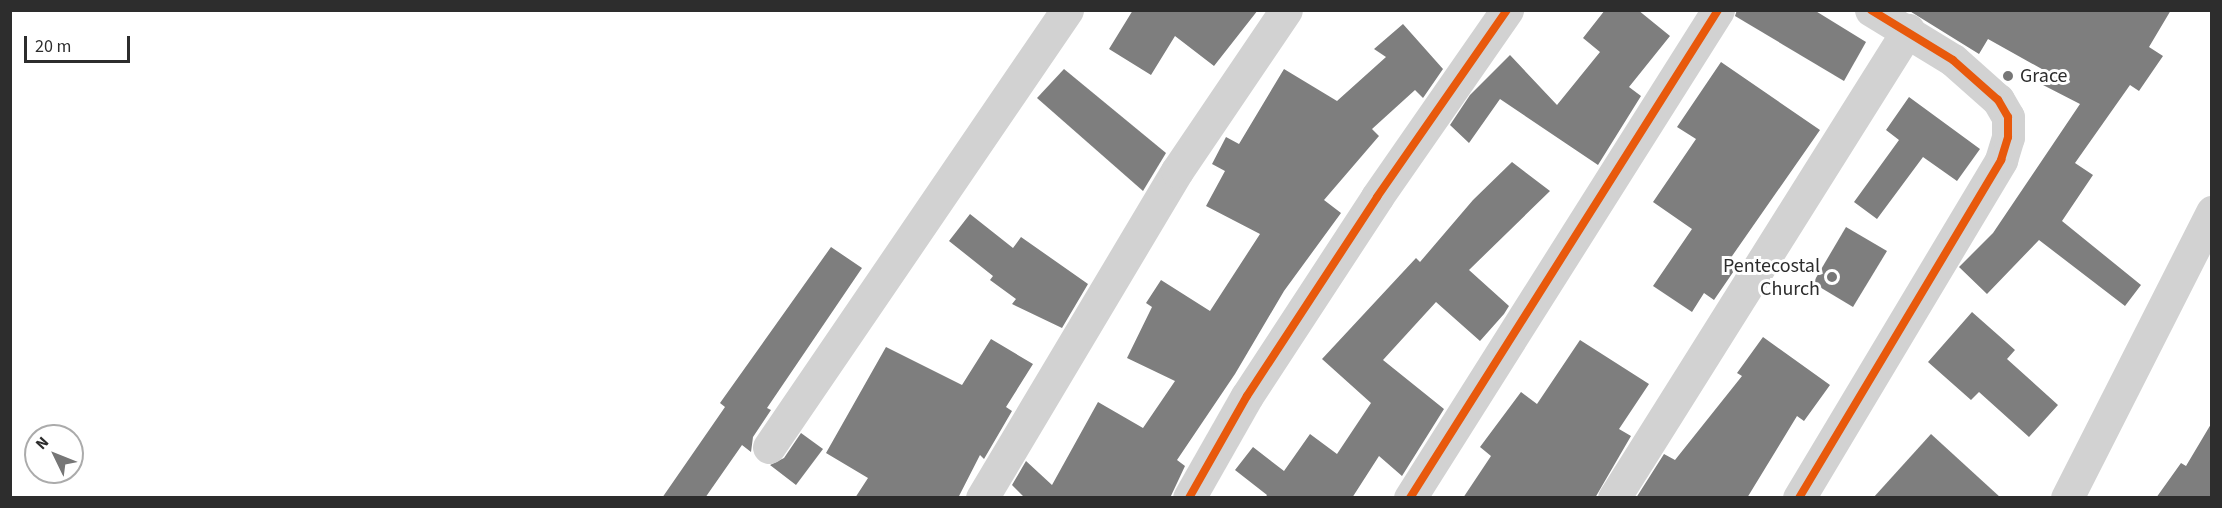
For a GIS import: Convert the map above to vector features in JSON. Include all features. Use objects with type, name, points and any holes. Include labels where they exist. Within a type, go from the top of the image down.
[{"type":"street","points":[[769,447],[1067,10]]},
{"type":"street","points":[[982,498],[1177,171],[1286,10]]},
{"type":"street","points":[[1189,498],[1247,396],[1364,217],[1507,10]]},
{"type":"street","points":[[1410,498],[1718,10]]},
{"type":"street","points":[[1614,498],[1887,17],[1953,60],[1998,100],[2008,117],[2008,137],[2001,160],[1799,498]]},
{"type":"street","points":[[2067,498],[2211,212]]},
{"type":"building","points":[[1133,10],[1258,10],[1214,66],[1175,36],[1151,75],[1109,49]]},
{"type":"building","points":[[1605,10],[1638,10],[1670,36],[1629,87],[1641,96],[1598,165],[1500,99],[1469,143],[1450,125],[1470,95],[1510,55],[1557,105],[1600,52],[1583,38]]},
{"type":"building","points":[[1737,10],[1814,10],[1866,42],[1844,81],[1735,16]]},
{"type":"building","points":[[1908,10],[2171,10],[2149,47],[2163,56],[2139,91],[2130,85],[2075,163],[2093,175],[2062,221],[2141,285],[2125,306],[2039,240],[1987,294],[1959,267],[1993,233],[2080,104],[2043,85],[2049,73],[1988,39],[1979,54]]},
{"type":"building","points":[[1403,24],[1443,69],[1423,98],[1415,90],[1372,129],[1379,136],[1324,200],[1341,213],[1284,291],[1235,374],[1177,460],[1185,466],[1170,498],[1025,498],[1012,485],[1026,461],[1052,485],[1098,402],[1143,428],[1175,381],[1127,358],[1152,307],[1146,303],[1161,280],[1210,311],[1260,234],[1206,206],[1225,171],[1212,164],[1226,137],[1239,144],[1284,69],[1337,101],[1386,57],[1374,49]]},
{"type":"building","points":[[1721,62],[1820,130],[1730,259],[1738,265],[1714,300],[1704,293],[1692,312],[1653,286],[1692,229],[1653,202],[1696,139],[1677,127]]},
{"type":"building","points":[[1064,69],[1166,153],[1143,191],[1037,98]]},
{"type":"building","points":[[1909,97],[1980,149],[1957,181],[1923,157],[1877,219],[1854,202],[1899,140],[1886,130]]},
{"type":"building","points":[[1512,162],[1550,191],[1469,270],[1509,306],[1504,314],[1480,341],[1436,302],[1383,360],[1444,409],[1402,476],[1379,456],[1352,498],[1265,498],[1267,495],[1235,470],[1253,447],[1284,471],[1310,434],[1337,454],[1371,403],[1322,359],[1416,258],[1420,262],[1473,200]]},
{"type":"building","points":[[970,214],[1013,248],[1021,237],[1088,284],[1062,328],[1012,304],[1016,299],[990,280],[993,276],[949,241]]},
{"type":"building","points":[[1846,227],[1887,251],[1853,307],[1813,283]]},
{"type":"building","points":[[831,247],[862,268],[767,408],[771,410],[753,437],[751,452],[742,445],[705,498],[662,498],[725,407],[720,403]]},
{"type":"building","points":[[1972,312],[2015,350],[2007,359],[2058,405],[2029,437],[1979,392],[1971,400],[1928,362]]},
{"type":"building","points":[[1763,337],[1830,385],[1804,421],[1797,416],[1747,498],[1636,498],[1664,454],[1675,460],[1742,376],[1737,373]]},
{"type":"building","points":[[991,339],[1033,364],[1006,407],[1012,411],[984,459],[980,455],[958,498],[855,498],[868,478],[826,453],[886,347],[962,385]]},
{"type":"building","points":[[1580,340],[1649,384],[1619,429],[1631,436],[1595,498],[1463,498],[1491,456],[1480,447],[1521,392],[1537,404]]},
{"type":"building","points":[[2211,424],[2211,498],[2156,498],[2181,463],[2186,466]]},
{"type":"building","points":[[801,433],[823,449],[796,485],[770,465],[784,458]]},
{"type":"building","points":[[1931,434],[2001,498],[1873,498]]},
{"type":"cycle path","points":[[1189,498],[1247,396],[1377,197],[1507,10]]},
{"type":"cycle path","points":[[1410,498],[1718,10]]},
{"type":"cycle path","points":[[1799,498],[2001,160],[2008,137],[2008,117],[1998,100],[1953,60],[1871,10]]},
{"type":"place","name":"Grace","points":[[2008,76]]},
{"type":"place","name":"Pentecostal Church","points":[[1832,277]]}]
